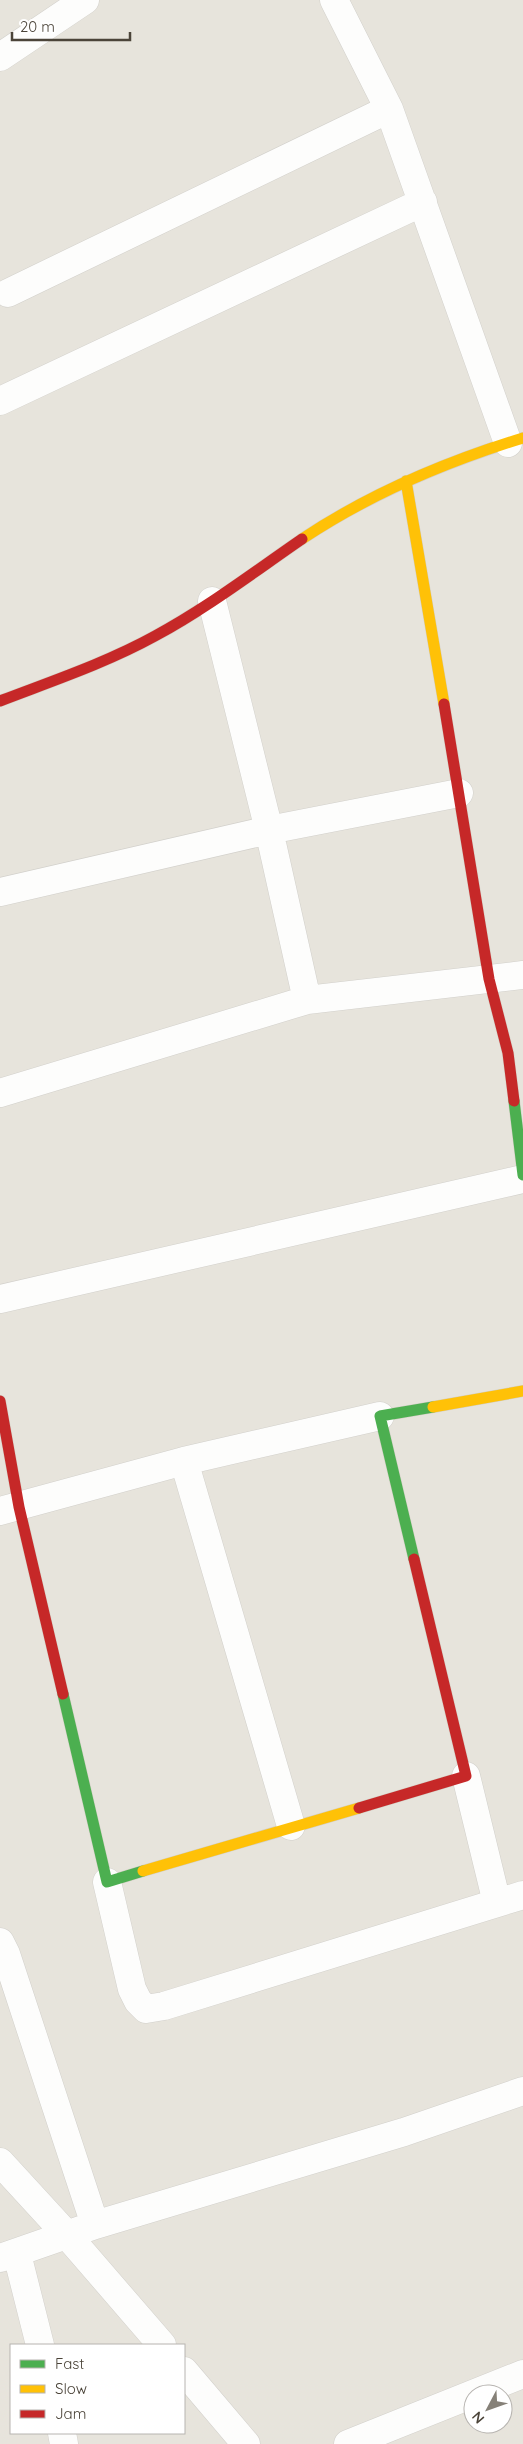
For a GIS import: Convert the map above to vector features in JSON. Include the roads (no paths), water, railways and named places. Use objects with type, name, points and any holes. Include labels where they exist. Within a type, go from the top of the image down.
[{"type":"street","points":[[0,57],[85,0]]},
{"type":"street","points":[[0,701],[133,647],[173,626],[341,515],[406,481],[515,440],[389,109],[334,0]]},
{"type":"street","points":[[8,293],[389,109]]},
{"type":"street","points":[[0,401],[423,202]]},
{"type":"street","points":[[406,481],[489,979],[508,1053],[523,1175]]},
{"type":"street","points":[[212,601],[269,830],[307,1000]]},
{"type":"street","points":[[0,892],[269,830],[459,793]]},
{"type":"street","points":[[0,1093],[307,1000],[523,975]]},
{"type":"street","points":[[0,1299],[523,1179]]},
{"type":"street","points":[[10,1509],[184,1461],[380,1416],[523,1391]]},
{"type":"street","points":[[0,1401],[10,1509],[107,1882],[132,1989],[138,2001],[146,2009],[173,2003],[523,1895]]},
{"type":"street","points":[[380,1416],[497,1903]]},
{"type":"street","points":[[184,1461],[291,1826]]},
{"type":"street","points":[[107,1882],[291,1826],[466,1776]]},
{"type":"street","points":[[0,1942],[6,1954],[95,2225]]},
{"type":"street","points":[[40,2344],[8,2256],[95,2225],[404,2132],[523,2091]]},
{"type":"street","points":[[0,2162],[67,2235],[161,2344]]},
{"type":"street","points":[[185,2372],[246,2444]]},
{"type":"street","points":[[348,2444],[523,2374]]}]
